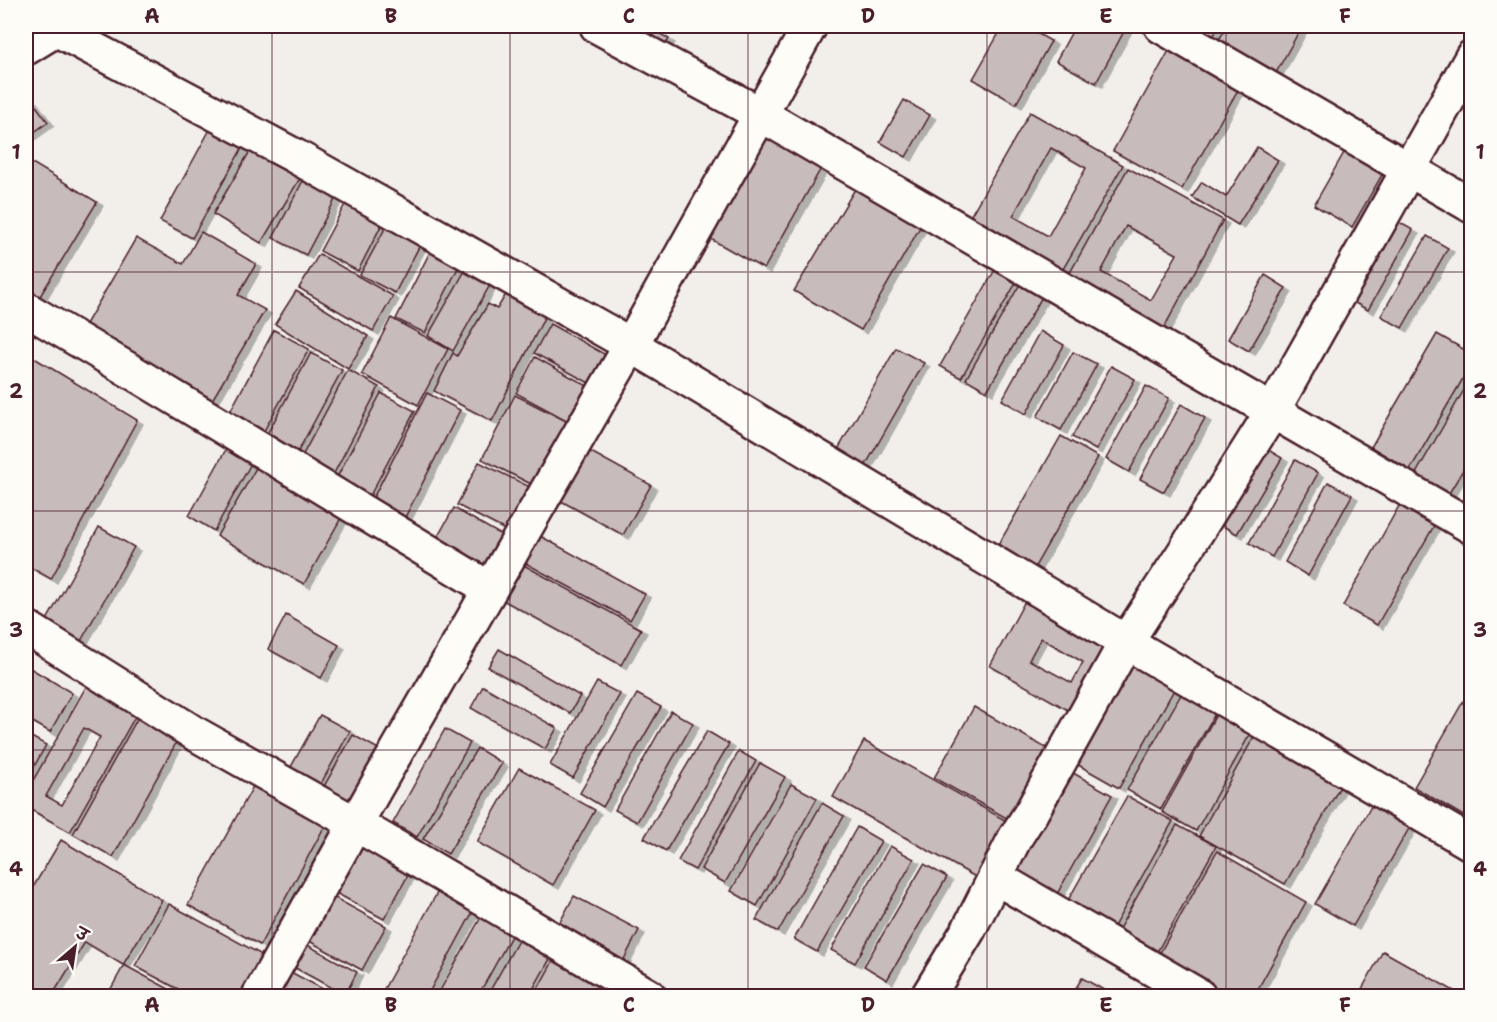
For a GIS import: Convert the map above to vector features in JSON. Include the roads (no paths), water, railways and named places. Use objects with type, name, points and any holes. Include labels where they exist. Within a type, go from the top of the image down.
[{"type":"street","points":[[597,26],[760,114],[1472,527]]},
{"type":"street","points":[[259,996],[631,345],[810,26]]},
{"type":"street","points":[[1161,26],[1472,206]]},
{"type":"street","points":[[26,48],[59,27],[295,156],[631,345],[1125,642],[1472,844]]},
{"type":"street","points":[[928,996],[969,929],[1015,838],[1125,642],[1272,412],[1472,57]]},
{"type":"street","points":[[26,309],[490,589]]},
{"type":"street","points":[[26,627],[194,733],[356,824],[649,996]]},
{"type":"street","points":[[995,877],[1199,996]]}]
